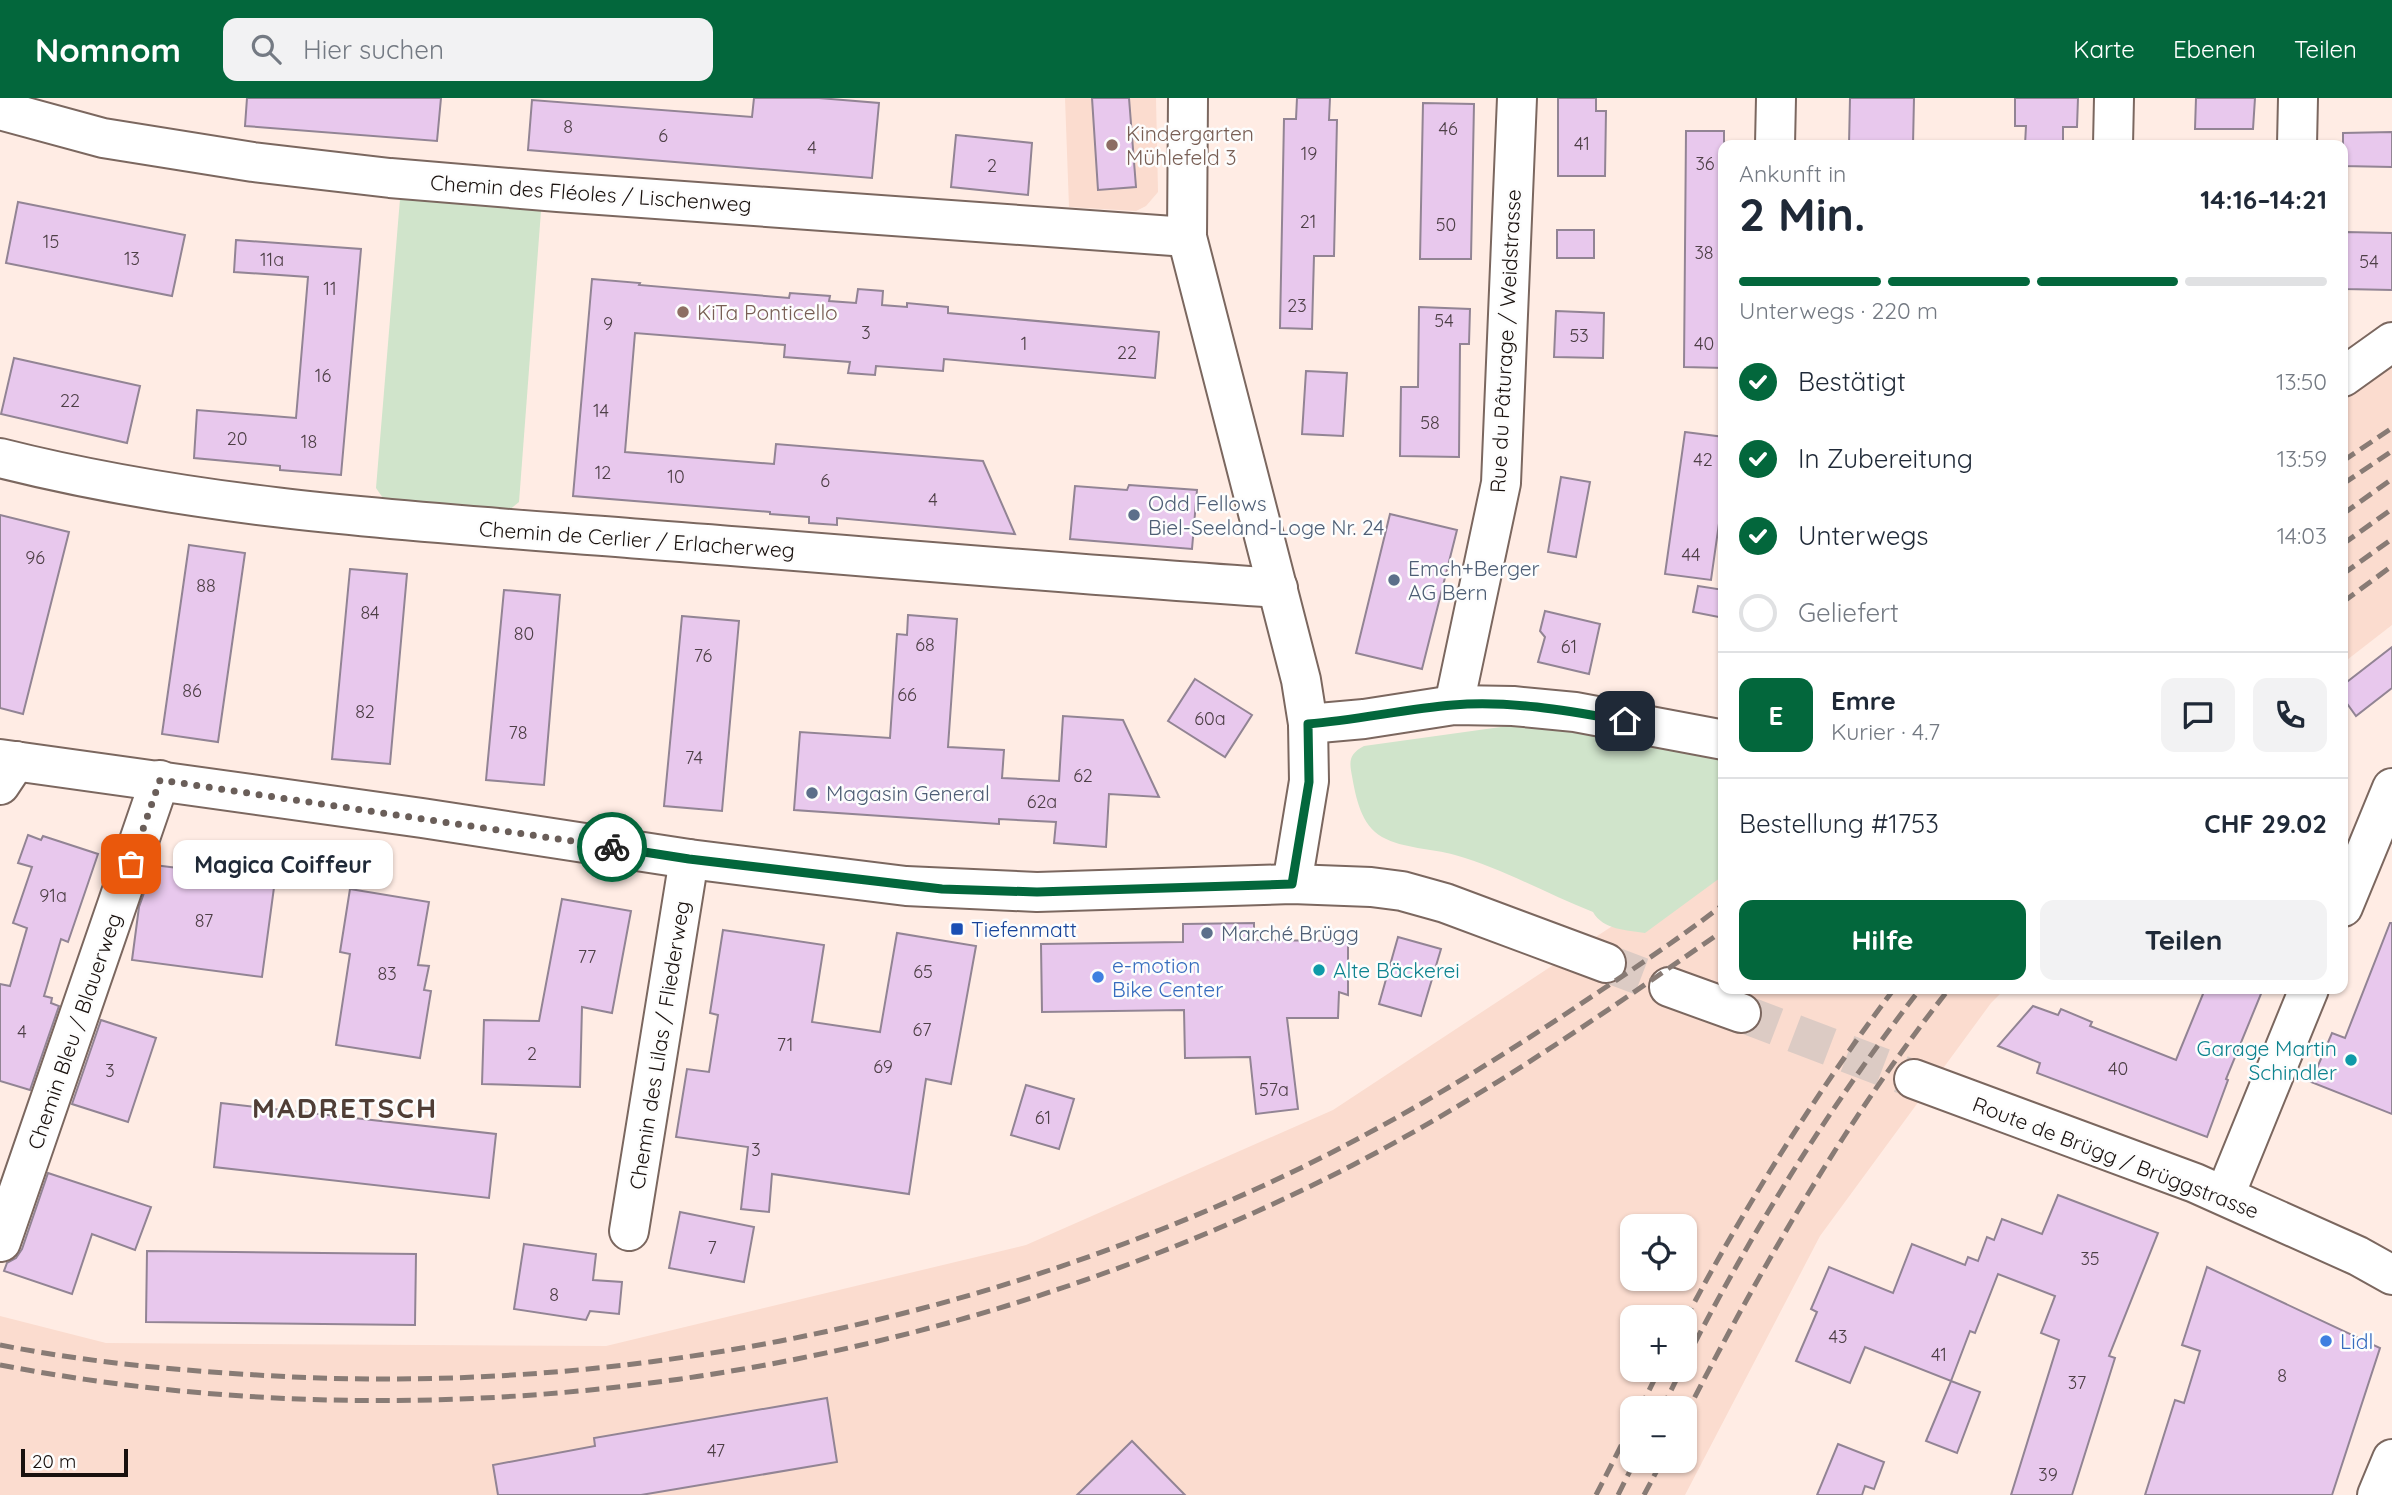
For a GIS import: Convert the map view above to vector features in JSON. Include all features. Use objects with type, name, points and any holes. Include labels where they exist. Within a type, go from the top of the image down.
[{"type":"street","points":[[1188,98],[1187,237],[1279,589],[1301,680],[1308,724],[1309,782],[1292,884]]},
{"type":"street","name":"Rue du Pâturage / Weidstrasse","points":[[1454,705],[1501,484],[1517,98]]},
{"type":"street","points":[[1775,140],[1776,98]]},
{"type":"street","points":[[2113,140],[2114,98]]},
{"type":"street","points":[[2297,140],[2298,98]]},
{"type":"street","name":"Chemin des Fléoles / Lischenweg","points":[[0,110],[103,138],[253,162],[390,178],[1187,237]]},
{"type":"street","points":[[2348,373],[2392,342]]},
{"type":"street","name":"Chemin de Cerlier / Erlacherweg","points":[[0,458],[194,497],[271,507],[443,524],[1279,589]]},
{"type":"street","points":[[1308,724],[1364,719],[1454,705],[1513,706],[1575,712],[1718,739]]},
{"type":"street","points":[[5,769],[160,780],[689,859],[906,886],[1037,892],[1292,884],[1371,887],[1402,891],[1445,903],[1606,963]]},
{"type":"street","name":"Chemin Bleu / Blauerweg","points":[[1,1242],[160,780]]},
{"type":"street","points":[[2348,895],[2392,788]]},
{"type":"street","name":"Chemin des Lilas / Fliederweg","points":[[629,1231],[689,859]]},
{"type":"street","points":[[1669,987],[1741,1013]]},
{"type":"street","points":[[2225,1195],[2307,994]]},
{"type":"street","name":"Route de Brügg / Brüggstrasse","points":[[1914,1079],[2225,1195],[2358,1256],[2392,1275]]},
{"type":"street","points":[[2377,1495],[2392,1459]]},
{"type":"shaded area","name":"Kindergarten Mühlefeld 3","points":[[1065,98],[1156,98],[1158,192],[1146,206],[1136,211],[1069,207]]},
{"type":"shaded area","points":[[2392,360],[2392,625],[2348,659],[2348,392]]},
{"type":"shaded area","points":[[1718,853],[1718,994],[2000,994],[1820,1236],[1697,1472],[1697,1396],[1620,1396],[1620,1473],[1696,1473],[1685,1495],[0,1495],[0,1316],[106,1343],[606,1346],[1026,1245],[1333,1110]]},
{"type":"green space","points":[[414,191],[535,202],[541,211],[519,502],[508,511],[385,501],[376,488],[400,199]]},
{"type":"green space","points":[[1536,722],[1718,751],[1718,879],[1645,933],[1609,926],[1593,912],[1491,867],[1455,855],[1390,841],[1375,832],[1364,818],[1358,802],[1351,766],[1351,758],[1364,746]]},
{"type":"building","points":[[247,98],[441,98],[437,141],[245,126]]},
{"type":"building","points":[[754,98],[819,98],[879,103],[872,178],[528,150],[532,100],[752,117]]},
{"type":"building","points":[[1092,98],[1129,98],[1136,187],[1098,190]]},
{"type":"building","points":[[1297,98],[1330,98],[1329,120],[1337,120],[1334,256],[1314,256],[1312,329],[1280,328],[1284,119],[1296,119]]},
{"type":"building","points":[[1558,98],[1596,98],[1596,111],[1606,111],[1605,176],[1558,176]]},
{"type":"building","points":[[1850,98],[1914,98],[1913,140],[1849,140]]},
{"type":"building","points":[[2015,98],[2078,98],[2077,127],[2063,127],[2063,140],[2025,140],[2026,126],[2015,126]]},
{"type":"building","points":[[2196,98],[2255,98],[2253,129],[2195,129]]},
{"type":"building","points":[[1423,103],[1474,104],[1471,259],[1420,259]]},
{"type":"building","points":[[1686,131],[1724,131],[1724,140],[1718,140],[1718,368],[1684,367]]},
{"type":"building","points":[[2392,132],[2392,167],[2348,166],[2348,140],[2343,140],[2343,133]]},
{"type":"building","points":[[956,135],[1032,143],[1028,195],[951,187]]},
{"type":"building","points":[[18,202],[185,235],[172,296],[6,263]]},
{"type":"building","points":[[1557,230],[1594,230],[1594,258],[1557,258]]},
{"type":"building","points":[[2348,232],[2392,233],[2392,290],[2348,289]]},
{"type":"building","points":[[236,240],[361,249],[341,475],[194,458],[197,410],[296,418],[308,277],[234,272]]},
{"type":"building","points":[[592,279],[789,298],[790,293],[830,296],[829,301],[856,303],[858,289],[883,291],[882,305],[907,307],[907,303],[948,307],[948,313],[1159,332],[1155,378],[944,359],[943,371],[876,366],[875,375],[848,373],[850,362],[784,357],[785,345],[635,333],[625,452],[774,464],[776,444],[983,461],[1015,534],[837,518],[837,525],[809,523],[809,517],[770,512],[573,496]]},
{"type":"building","points":[[1419,307],[1470,309],[1469,344],[1460,344],[1459,457],[1400,456],[1401,387],[1418,387]]},
{"type":"building","points":[[1556,311],[1604,313],[1603,358],[1554,357]]},
{"type":"building","points":[[14,358],[140,386],[127,443],[1,414]]},
{"type":"building","points":[[1306,371],[1347,373],[1343,436],[1302,434]]},
{"type":"building","points":[[1685,432],[1718,436],[1718,530],[1711,580],[1665,574]]},
{"type":"building","points":[[1561,477],[1590,482],[1576,557],[1548,552]]},
{"type":"building","name":"Odd Fellows Biel-Seeland-Loge Nr. 24","points":[[1129,485],[1197,490],[1192,549],[1070,539],[1075,486],[1127,490]]},
{"type":"building","points":[[1390,514],[1457,530],[1422,669],[1356,653]]},
{"type":"building","points":[[0,515],[69,532],[23,714],[0,708]]},
{"type":"building","points":[[189,545],[245,553],[218,742],[162,734]]},
{"type":"building","points":[[350,569],[407,574],[390,764],[332,759]]},
{"type":"building","points":[[1698,586],[1718,589],[1718,617],[1693,612]]},
{"type":"building","points":[[504,590],[560,595],[544,785],[486,780]]},
{"type":"building","points":[[1545,611],[1600,624],[1589,674],[1538,662],[1545,637],[1540,631]]},
{"type":"building","points":[[908,615],[957,619],[948,747],[1004,750],[1002,778],[1059,781],[1063,716],[1123,720],[1159,797],[1109,794],[1106,847],[1054,843],[1056,822],[999,819],[999,824],[794,810],[800,732],[890,738],[897,634],[907,635]]},
{"type":"building","points":[[682,616],[739,621],[722,811],[664,806]]},
{"type":"building","points":[[2392,647],[2392,688],[2356,716],[2348,705],[2348,681]]},
{"type":"building","points":[[1195,679],[1252,715],[1225,757],[1168,721]]},
{"type":"building","points":[[28,835],[41,840],[43,836],[98,854],[68,942],[61,939],[44,996],[52,998],[51,1003],[59,1006],[30,1090],[0,1081],[0,984],[10,986],[27,928],[13,923],[32,867],[18,863]]},
{"type":"building","points":[[154,865],[275,880],[262,977],[132,960],[139,907]]},
{"type":"building","points":[[350,889],[429,902],[418,965],[429,966],[424,990],[431,991],[420,1058],[336,1045],[350,954],[340,952]]},
{"type":"building","points":[[562,899],[631,911],[612,1013],[582,1007],[580,1087],[482,1084],[484,1020],[539,1021]]},
{"type":"building","points":[[1254,923],[1254,940],[1348,941],[1348,995],[1339,992],[1338,1018],[1287,1018],[1298,1109],[1256,1114],[1250,1057],[1185,1058],[1184,1010],[1042,1012],[1041,944],[1183,942],[1183,924]]},
{"type":"building","name":"Garage Martin Schindler","points":[[2390,923],[2392,1114],[2311,1082],[2332,1033],[2345,1038]]},
{"type":"building","points":[[723,930],[824,945],[812,1022],[880,1032],[897,933],[976,946],[951,1084],[926,1079],[909,1194],[772,1174],[769,1212],[741,1209],[748,1147],[676,1137],[687,1069],[709,1072],[718,1015],[710,1013]]},
{"type":"building","points":[[1398,937],[1441,949],[1421,1016],[1379,1004]]},
{"type":"building","points":[[2203,994],[2261,994],[2226,1079],[2228,1080],[2207,1137],[2037,1073],[2040,1063],[1998,1046],[2033,1006],[2058,1015],[2061,1009],[2092,1022],[2090,1026],[2176,1060]]},
{"type":"building","points":[[101,1020],[156,1038],[128,1122],[72,1104]]},
{"type":"building","points":[[1026,1085],[1074,1099],[1059,1149],[1011,1135]]},
{"type":"building","points":[[221,1103],[496,1134],[489,1198],[214,1167]]},
{"type":"building","points":[[48,1173],[151,1207],[135,1250],[92,1234],[72,1294],[4,1271],[7,1263],[16,1258],[22,1249]]},
{"type":"building","points":[[2058,1195],[2158,1233],[2109,1356],[2115,1358],[2072,1495],[2011,1495],[2059,1340],[2041,1333],[2055,1296],[1998,1274],[1975,1333],[1970,1331],[1951,1381],[1865,1347],[1850,1383],[1796,1361],[1817,1312],[1811,1309],[1829,1267],[1893,1293],[1912,1244],[1965,1265],[1968,1257],[1978,1261],[1987,1237],[1994,1240],[2002,1219],[2042,1234]]},
{"type":"building","points":[[680,1212],[754,1227],[744,1282],[669,1268]]},
{"type":"building","points":[[524,1244],[596,1254],[593,1280],[622,1282],[619,1314],[590,1311],[586,1320],[514,1309]]},
{"type":"building","points":[[147,1251],[416,1254],[415,1325],[146,1322]]},
{"type":"building","points":[[2207,1267],[2380,1348],[2332,1495],[2145,1495],[2175,1400],[2184,1403],[2200,1351],[2182,1345]]},
{"type":"building","points":[[1951,1381],[1980,1392],[1957,1453],[1926,1441]]},
{"type":"building","points":[[827,1398],[837,1462],[641,1495],[498,1495],[493,1465],[595,1446],[594,1438]]},
{"type":"building","points":[[1132,1441],[1185,1495],[1077,1495]]},
{"type":"building","points":[[1838,1444],[1884,1462],[1874,1489],[1865,1486],[1862,1495],[1817,1495]]},
{"type":"tunnel","points":[[1606,963],[1669,987]]},
{"type":"tunnel","points":[[1741,1013],[1914,1079]]},
{"type":"railway","points":[[2348,458],[2392,428]]},
{"type":"railway","points":[[2348,481],[2392,451]]},
{"type":"railway","points":[[2348,510],[2392,479]]},
{"type":"railway","points":[[2348,540],[2392,509]]},
{"type":"railway","points":[[2348,570],[2392,539]]},
{"type":"railway","points":[[2348,598],[2392,566]]},
{"type":"railway","points":[[0,1345],[72,1357],[183,1370],[293,1377],[419,1379],[544,1373],[669,1359],[793,1338],[915,1310],[1035,1275],[1154,1232],[1313,1162],[1440,1093],[1522,1042],[1649,958],[1718,908]]},
{"type":"railway","points":[[0,1365],[172,1390],[345,1400],[519,1396],[692,1377],[863,1345],[1030,1298],[1194,1239],[1351,1166],[1495,1084],[1718,934]]},
{"type":"railway","points":[[1693,1305],[1783,1150],[1890,994]]},
{"type":"railway","points":[[1697,1339],[1737,1264],[1794,1170],[1855,1078],[1916,994]]},
{"type":"railway","points":[[1696,1396],[1807,1196],[1875,1090],[1945,994]]},
{"type":"railway","points":[[1646,1396],[1653,1382]]},
{"type":"railway","points":[[1668,1396],[1675,1382]]},
{"type":"railway","points":[[1596,1495],[1620,1448]]},
{"type":"railway","points":[[1618,1495],[1629,1473]]},
{"type":"railway","points":[[1644,1495],[1656,1473]]},
{"type":"way so far","points":[[131,864],[160,780],[612,847]]},
{"type":"place","name":"Kindergarten Mühlefeld 3","points":[[1112,145]]},
{"type":"place","name":"KiTa Ponticello","points":[[683,312]]},
{"type":"place","name":"Odd Fellows Biel-Seeland-Loge Nr. 24","points":[[1134,515]]},
{"type":"place","name":"Emch+Berger AG Bern","points":[[1394,580]]},
{"type":"place","name":"Magasin General","points":[[812,793]]},
{"type":"place","name":"Magica Coiffeur","points":[[131,864]]},
{"type":"place","name":"Tiefenmatt","points":[[957,929]]},
{"type":"place","name":"Marché Brügg","points":[[1207,933]]},
{"type":"place","name":"Alte Bäckerei","points":[[1319,970]]},
{"type":"place","name":"e-motion Bike Center","points":[[1098,977]]},
{"type":"place","name":"Garage Martin Schindler","points":[[2351,1060]]},
{"type":"place","name":"Lidl","points":[[2326,1341]]},
{"type":"district","name":"MADRETSCH","points":[[345,1107]]},
{"type":"route","points":[[612,847],[689,859],[942,889],[1037,892],[1292,884],[1309,782],[1308,724],[1364,719],[1454,705],[1513,706],[1575,712],[1625,721]]}]
